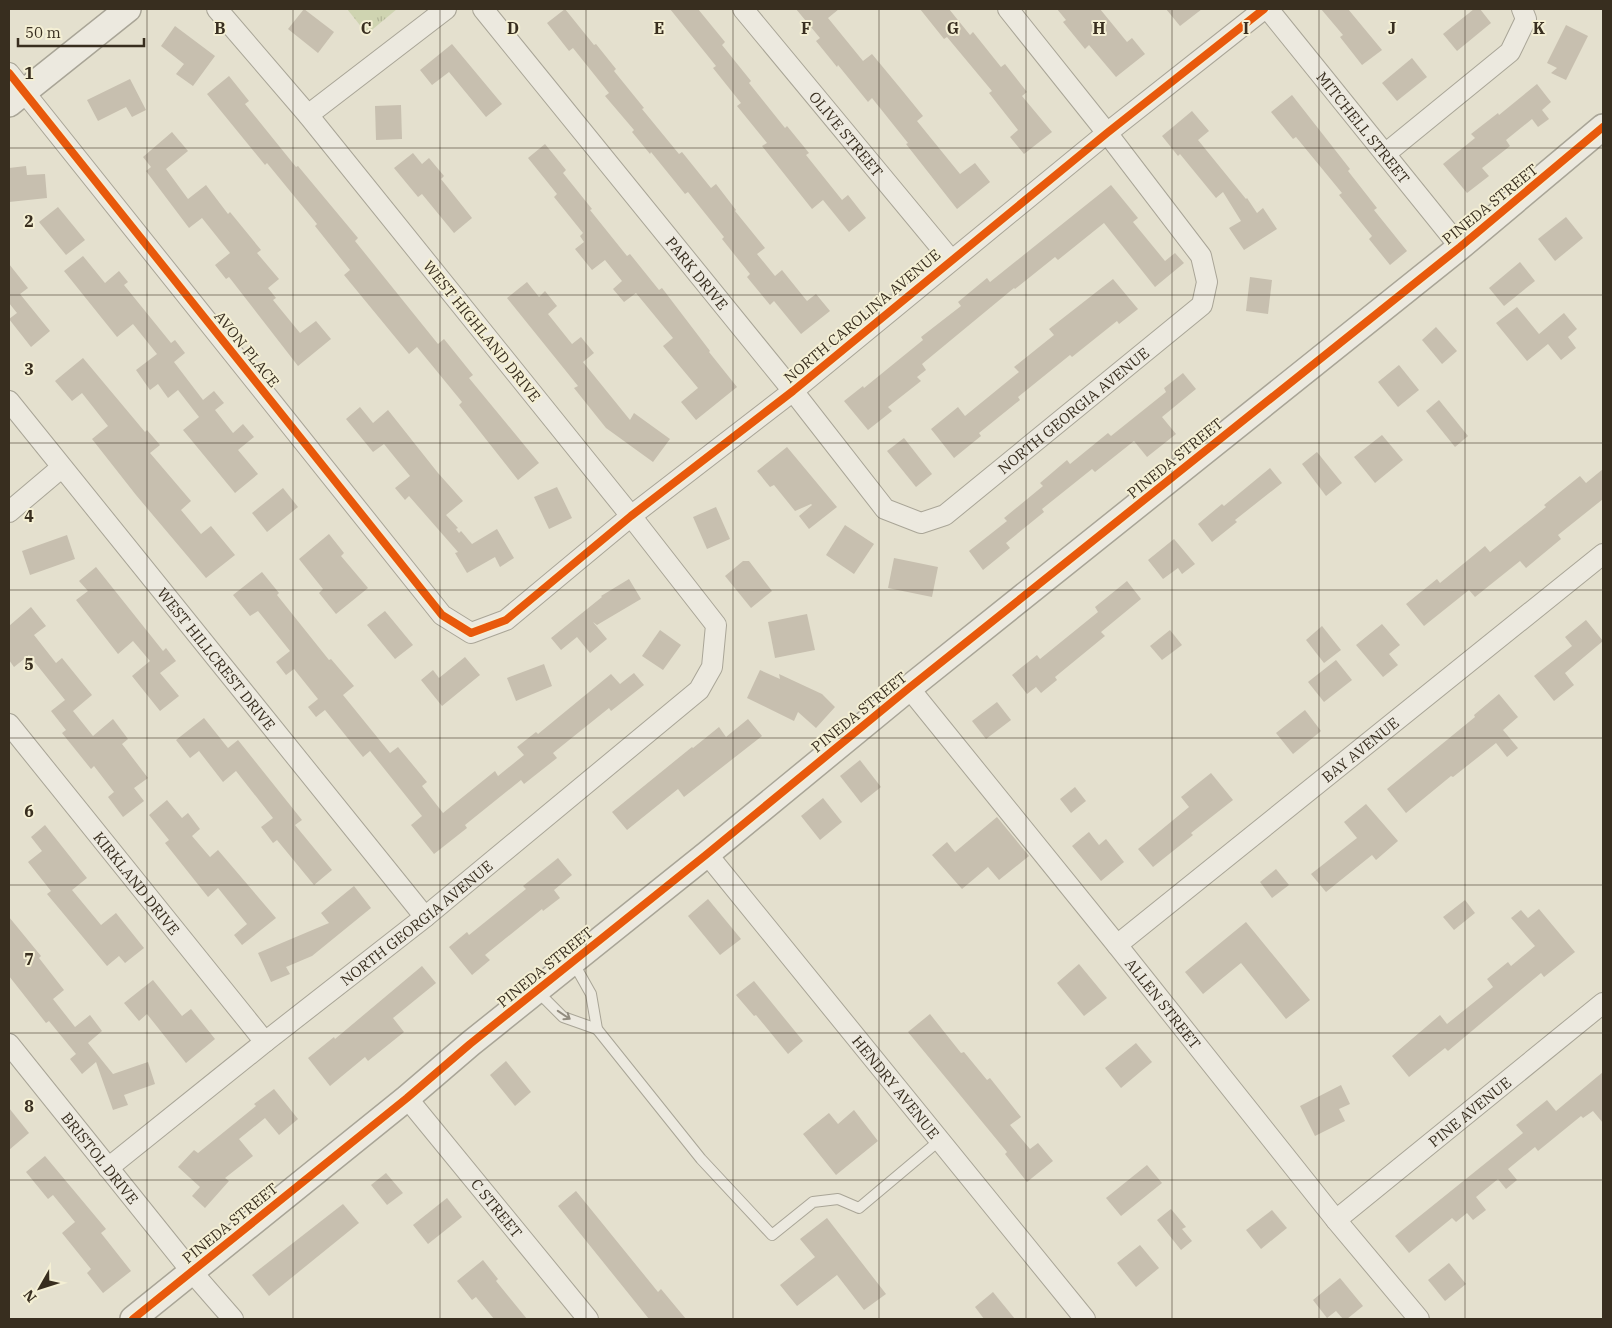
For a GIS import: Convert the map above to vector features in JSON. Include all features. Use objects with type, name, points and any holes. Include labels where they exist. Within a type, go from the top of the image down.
[{"type":"street","points":[[16,98],[128,9]]},
{"type":"street","name":"WEST HIGHLAND DRIVE","points":[[217,9],[308,115],[631,516],[716,625],[712,667]]},
{"type":"street","points":[[308,115],[446,9]]},
{"type":"street","name":"PARK DRIVE","points":[[483,9],[793,391],[885,509],[921,523]]},
{"type":"street","name":"OLIVE STREET","points":[[744,9],[951,260]]},
{"type":"street","points":[[1008,9],[1107,133]]},
{"type":"street","name":"NORTH CAROLINA AVENUE","points":[[471,634],[506,620],[631,516],[793,391],[1107,133],[1264,9]]},
{"type":"street","name":"MITCHELL STREET","points":[[1268,9],[1460,247]]},
{"type":"street","points":[[1385,154],[1510,52],[1524,14]]},
{"type":"street","name":"AVON PLACE","points":[[9,72],[16,98],[442,615],[471,634]]},
{"type":"street","name":"PINEDA STREET","points":[[133,1319],[909,688],[1460,247],[1603,127]]},
{"type":"street","name":"NORTH GEORGIA AVENUE","points":[[921,523],[945,515],[1202,305],[1207,282],[1201,256],[1107,133]]},
{"type":"street","name":"WEST HILLCREST DRIVE","points":[[9,402],[425,917]]},
{"type":"street","points":[[9,512],[61,468]]},
{"type":"street","name":"BAY AVENUE","points":[[1117,945],[1603,554]]},
{"type":"street","name":"NORTH GEORGIA AVENUE","points":[[108,1168],[425,917],[699,690],[712,667]]},
{"type":"street","name":"ALLEN STREET","points":[[909,688],[1336,1220],[1419,1319]]},
{"type":"street","name":"KIRKLAND DRIVE","points":[[9,724],[265,1042]]},
{"type":"street","name":"HENDRY AVENUE","points":[[707,854],[1085,1319]]},
{"type":"street","name":"PINE AVENUE","points":[[1336,1220],[1603,1003]]},
{"type":"street","name":"BRISTOL DRIVE","points":[[9,1044],[192,1272],[233,1319]]},
{"type":"street","name":"C STREET","points":[[407,1098],[588,1319]]},
{"type":"lane","points":[[573,962],[591,994],[597,1029],[701,1159],[772,1235],[814,1202],[838,1199],[859,1208],[940,1140]]},
{"type":"lane","points":[[537,991],[563,1017],[597,1029]]},
{"type":"green space","points":[[347,9],[397,9],[367,34]]},
{"type":"building","points":[[304,9],[334,32],[318,53],[288,29]]},
{"type":"building","points":[[565,9],[616,69],[614,71],[644,108],[642,109],[679,154],[682,152],[711,188],[716,184],[765,248],[757,254],[775,276],[782,270],[807,301],[816,294],[830,311],[801,334],[774,301],[770,305],[747,277],[750,274],[722,239],[724,237],[688,192],[685,194],[651,152],[650,154],[632,132],[634,130],[605,96],[609,93],[573,48],[569,51],[547,23]]},
{"type":"building","points":[[670,9],[698,9],[725,42],[722,45],[751,81],[749,83],[785,128],[787,126],[809,153],[806,155],[842,200],[848,195],[866,218],[849,232],[823,200],[812,209],[762,146],[767,143],[737,106],[741,103],[713,68],[716,66]]},
{"type":"building","points":[[796,9],[839,9],[828,18],[863,61],[872,54],[923,116],[917,121],[960,174],[975,163],[990,182],[957,209],[872,98],[868,102],[816,41],[820,38]]},
{"type":"building","points":[[920,9],[949,9],[970,35],[973,32],[1001,67],[1005,64],[1027,92],[1022,96],[1052,132],[1024,154],[1010,137],[1018,130],[989,93],[992,91],[947,37],[944,39]]},
{"type":"building","points":[[1057,9],[1100,9],[1127,42],[1132,38],[1145,54],[1116,77],[1089,45],[1085,49],[1063,22],[1066,20]]},
{"type":"building","points":[[1166,9],[1202,9],[1180,26]]},
{"type":"building","points":[[1321,9],[1348,9],[1382,50],[1362,65],[1340,37],[1343,35]]},
{"type":"building","points":[[1474,9],[1480,9],[1491,23],[1457,51],[1443,34]]},
{"type":"building","points":[[1566,25],[1588,36],[1566,80],[1551,73],[1557,68],[1547,63]]},
{"type":"building","points":[[175,26],[215,56],[193,86],[176,74],[184,64],[161,46]]},
{"type":"building","points":[[452,44],[502,104],[486,117],[449,72],[432,85],[420,70]]},
{"type":"building","points":[[1412,58],[1427,77],[1397,101],[1382,83]]},
{"type":"building","points":[[229,76],[249,101],[245,104],[296,167],[298,166],[358,238],[355,241],[438,344],[444,339],[473,375],[469,378],[539,463],[518,480],[459,405],[462,402],[417,347],[409,354],[344,275],[350,270],[315,226],[317,224],[267,163],[265,165],[207,94]]},
{"type":"building","points":[[130,79],[146,110],[132,117],[126,107],[98,121],[87,100]]},
{"type":"building","points":[[1537,84],[1551,102],[1542,110],[1549,119],[1538,127],[1532,119],[1506,140],[1510,146],[1482,168],[1489,176],[1467,193],[1443,164],[1475,138],[1471,134],[1498,113],[1499,115]]},
{"type":"building","points":[[1292,95],[1350,169],[1348,171],[1377,208],[1374,210],[1407,251],[1390,265],[1369,239],[1372,236],[1339,195],[1342,193],[1296,137],[1293,139],[1271,112]]},
{"type":"building","points":[[401,105],[402,139],[376,140],[375,106]]},
{"type":"building","points":[[1192,111],[1209,131],[1198,140],[1247,198],[1257,213],[1263,208],[1277,229],[1244,250],[1229,228],[1241,221],[1223,192],[1216,198],[1180,154],[1178,156],[1162,136]]},
{"type":"building","points":[[172,132],[188,151],[166,169],[188,199],[206,185],[228,214],[230,212],[261,250],[257,253],[279,279],[268,288],[276,298],[273,300],[300,333],[316,321],[331,339],[298,366],[229,277],[226,279],[215,265],[230,253],[202,218],[189,228],[146,171],[151,167],[143,157]]},
{"type":"building","points":[[545,144],[566,170],[563,173],[592,209],[590,210],[627,256],[630,254],[659,290],[662,288],[737,387],[696,420],[681,402],[698,388],[663,346],[673,338],[636,293],[624,302],[613,289],[622,281],[605,260],[592,270],[575,249],[584,242],[580,236],[583,233],[554,197],[557,194],[528,158]]},
{"type":"building","points":[[413,153],[422,164],[429,158],[444,176],[441,179],[472,218],[454,233],[422,194],[418,197],[394,168]]},
{"type":"building","points":[[26,166],[27,175],[45,174],[47,198],[9,202],[9,168]]},
{"type":"building","points":[[1111,185],[1138,218],[1133,222],[1165,261],[1175,253],[1184,263],[1155,287],[1104,223],[1058,260],[1055,257],[1014,288],[922,364],[926,370],[917,377],[921,381],[888,407],[892,411],[868,430],[844,401],[863,386],[864,388],[923,340],[921,337],[961,306],[958,302],[987,278],[990,282]]},
{"type":"building","points":[[58,207],[85,240],[66,255],[39,222]]},
{"type":"building","points":[[1566,217],[1583,238],[1555,261],[1538,239]]},
{"type":"building","points":[[83,256],[105,283],[119,271],[128,282],[124,285],[171,343],[175,340],[185,353],[174,362],[203,400],[214,391],[224,403],[215,410],[233,433],[243,424],[254,437],[238,450],[258,474],[235,493],[183,430],[199,417],[178,390],[168,398],[158,384],[150,390],[136,370],[157,354],[133,324],[117,337],[64,271]]},
{"type":"building","points":[[1520,262],[1535,281],[1504,306],[1489,288]]},
{"type":"building","points":[[9,264],[28,288],[20,294],[50,331],[31,347],[9,319],[17,313],[9,303]]},
{"type":"building","points":[[1250,277],[1272,280],[1268,314],[1246,311]]},
{"type":"building","points":[[1113,279],[1138,309],[1119,324],[1117,321],[1072,357],[1070,355],[1018,397],[1020,400],[979,433],[981,436],[954,458],[931,429],[958,407],[965,416],[1019,372],[1014,367],[1054,335],[1049,329]]},
{"type":"building","points":[[527,282],[539,297],[545,291],[557,306],[548,314],[572,344],[581,337],[594,353],[583,362],[630,420],[634,413],[670,439],[653,462],[606,428],[574,388],[578,386],[507,298]]},
{"type":"building","points":[[1517,307],[1539,334],[1564,313],[1577,329],[1568,337],[1576,348],[1561,360],[1548,344],[1527,361],[1496,323]]},
{"type":"building","points":[[1436,327],[1457,351],[1442,364],[1422,340]]},
{"type":"building","points":[[83,358],[145,432],[147,430],[160,445],[150,453],[191,501],[181,510],[201,534],[211,526],[235,555],[206,578],[92,439],[108,426],[82,393],[72,401],[55,381]]},
{"type":"building","points":[[1399,365],[1419,390],[1398,407],[1378,382]]},
{"type":"building","points":[[1183,373],[1196,389],[1162,417],[1176,434],[1147,457],[1134,441],[1095,472],[1092,469],[1042,509],[1044,512],[1006,543],[1010,548],[983,570],[969,551],[1007,521],[1004,518],[1043,486],[1040,483],[1067,460],[1070,464],[1108,433],[1111,436],[1166,392],[1164,388]]},
{"type":"building","points":[[1439,400],[1468,436],[1455,447],[1426,411]]},
{"type":"building","points":[[360,407],[373,423],[388,410],[463,501],[446,515],[458,528],[456,529],[459,533],[461,531],[472,544],[497,529],[514,558],[500,567],[495,557],[467,573],[455,553],[458,552],[409,496],[405,500],[395,488],[410,476],[384,444],[373,452],[346,419]]},
{"type":"building","points":[[1382,435],[1403,460],[1375,483],[1354,457]]},
{"type":"building","points":[[904,438],[932,474],[916,487],[887,451]]},
{"type":"building","points":[[787,447],[837,507],[809,529],[799,516],[812,505],[795,511],[774,485],[770,487],[757,471]]},
{"type":"building","points":[[1317,452],[1342,483],[1326,496],[1302,464]]},
{"type":"building","points":[[1270,468],[1282,483],[1235,520],[1237,522],[1212,542],[1198,524],[1222,504],[1224,506]]},
{"type":"building","points":[[1603,469],[1603,499],[1558,535],[1561,539],[1526,568],[1520,561],[1475,597],[1469,590],[1424,626],[1406,604],[1437,579],[1440,583],[1485,546],[1490,552],[1546,507],[1544,505],[1580,476],[1586,483]]},
{"type":"building","points":[[557,487],[572,518],[549,529],[534,497]]},
{"type":"building","points":[[283,488],[298,507],[267,532],[252,513]]},
{"type":"building","points":[[716,507],[730,539],[707,549],[693,517]]},
{"type":"building","points":[[845,525],[874,544],[854,574],[826,555]]},
{"type":"building","points":[[329,534],[344,553],[341,556],[368,588],[336,614],[319,593],[323,589],[299,559]]},
{"type":"building","points":[[67,535],[75,559],[30,575],[22,551]]},
{"type":"building","points":[[1174,539],[1195,564],[1182,574],[1178,568],[1163,579],[1148,560]]},
{"type":"building","points":[[894,558],[938,567],[932,597],[888,588]]},
{"type":"building","points":[[743,561],[749,561],[772,591],[751,608],[725,576]]},
{"type":"building","points":[[96,567],[163,651],[166,648],[176,661],[160,673],[179,696],[160,711],[132,676],[150,661],[133,641],[118,654],[76,600],[88,591],[79,581]]},
{"type":"building","points":[[262,572],[279,593],[277,595],[329,660],[331,659],[354,686],[343,695],[390,753],[398,747],[427,782],[422,786],[443,813],[495,771],[498,776],[524,755],[517,747],[536,732],[538,734],[611,674],[620,684],[634,673],[644,685],[611,711],[609,708],[553,753],[557,758],[524,784],[521,780],[465,825],[467,828],[434,854],[411,825],[422,816],[370,751],[363,757],[325,710],[316,717],[308,707],[318,699],[294,669],[286,675],[276,662],[290,651],[258,611],[250,616],[233,595]]},
{"type":"building","points":[[629,579],[641,599],[597,625],[593,622],[607,639],[590,653],[577,637],[561,650],[551,638],[601,596]]},
{"type":"building","points":[[1127,581],[1141,599],[1101,632],[1105,636],[1055,677],[1057,680],[1041,693],[1036,687],[1027,694],[1012,675],[1037,655],[1040,659],[1098,612],[1095,607]]},
{"type":"building","points":[[31,607],[46,626],[34,635],[56,663],[62,658],[92,695],[73,711],[93,736],[113,719],[128,739],[122,744],[148,778],[134,788],[144,801],[123,817],[108,797],[114,792],[94,766],[91,769],[62,733],[66,730],[51,711],[65,700],[29,655],[14,667],[9,660],[9,626]]},
{"type":"building","points":[[385,611],[413,645],[395,659],[367,625]]},
{"type":"building","points":[[807,614],[815,650],[775,658],[768,622]]},
{"type":"building","points":[[1586,620],[1603,641],[1565,673],[1574,685],[1554,701],[1534,676],[1572,646],[1565,637]]},
{"type":"building","points":[[1382,624],[1400,645],[1389,654],[1398,665],[1383,677],[1356,645]]},
{"type":"building","points":[[1322,626],[1341,650],[1324,663],[1306,640]]},
{"type":"building","points":[[660,630],[681,645],[663,670],[642,656]]},
{"type":"building","points":[[1170,630],[1182,645],[1162,660],[1150,646]]},
{"type":"building","points":[[465,657],[480,675],[442,706],[421,680],[433,670],[439,678]]},
{"type":"building","points":[[1336,660],[1352,680],[1324,702],[1308,682]]},
{"type":"building","points":[[544,664],[552,686],[516,701],[507,678]]},
{"type":"building","points":[[760,670],[780,679],[779,674],[822,694],[835,707],[816,728],[798,712],[794,721],[747,698]]},
{"type":"building","points":[[1499,694],[1518,717],[1503,730],[1518,748],[1507,757],[1496,743],[1453,777],[1451,776],[1406,813],[1387,789],[1475,717],[1474,715]]},
{"type":"building","points":[[997,702],[1011,720],[986,739],[972,721]]},
{"type":"building","points":[[1305,710],[1321,731],[1293,754],[1276,733]]},
{"type":"building","points":[[204,718],[228,748],[238,740],[302,820],[295,825],[332,870],[314,885],[277,840],[273,843],[261,827],[273,818],[236,771],[223,782],[199,751],[190,758],[176,740]]},
{"type":"building","points":[[748,719],[762,736],[684,797],[678,789],[627,830],[612,812],[719,727],[726,737]]},
{"type":"building","points":[[860,760],[881,787],[861,803],[840,776]]},
{"type":"building","points":[[1211,773],[1233,800],[1191,833],[1193,835],[1153,867],[1138,849],[1189,807],[1181,797]]},
{"type":"building","points":[[1075,787],[1086,801],[1071,813],[1060,799]]},
{"type":"building","points":[[823,798],[842,822],[820,840],[801,816]]},
{"type":"building","points":[[167,800],[182,818],[188,813],[200,829],[192,836],[210,857],[218,850],[276,918],[242,945],[234,935],[247,924],[218,888],[208,897],[165,843],[169,840],[149,815]]},
{"type":"building","points":[[1366,804],[1398,841],[1376,860],[1372,855],[1326,892],[1311,874],[1357,838],[1344,822]]},
{"type":"building","points":[[997,817],[1029,856],[999,880],[988,867],[962,889],[932,855],[947,842],[955,852]]},
{"type":"building","points":[[45,825],[87,878],[72,890],[101,925],[116,913],[144,948],[125,963],[119,956],[107,966],[47,894],[51,891],[28,862],[42,851],[31,837]]},
{"type":"building","points":[[1089,832],[1099,845],[1106,839],[1124,862],[1101,881],[1072,846]]},
{"type":"building","points":[[558,858],[572,875],[554,890],[560,898],[543,911],[542,909],[485,955],[490,960],[472,975],[449,947],[467,932],[469,935],[526,889],[523,886]]},
{"type":"building","points":[[1276,869],[1289,885],[1272,898],[1260,882]]},
{"type":"building","points":[[354,886],[371,908],[312,956],[286,967],[290,974],[271,982],[258,953],[329,923],[321,913]]},
{"type":"building","points":[[708,899],[741,939],[720,955],[688,916]]},
{"type":"building","points":[[1465,900],[1475,913],[1454,930],[1443,917]]},
{"type":"building","points":[[1539,909],[1575,952],[1544,977],[1541,973],[1448,1051],[1445,1048],[1409,1077],[1392,1056],[1440,1015],[1447,1024],[1493,987],[1487,979],[1508,962],[1511,966],[1535,946],[1511,918],[1521,910],[1528,918]]},
{"type":"building","points":[[9,917],[41,956],[39,958],[64,990],[53,999],[75,1027],[90,1015],[102,1031],[88,1043],[113,1074],[148,1062],[155,1084],[124,1095],[128,1105],[113,1110],[96,1062],[82,1074],[70,1059],[76,1054],[49,1021],[46,1023],[9,976]]},
{"type":"building","points":[[1246,922],[1310,1000],[1286,1019],[1241,963],[1203,994],[1185,972]]},
{"type":"building","points":[[1079,964],[1107,998],[1084,1016],[1057,983]]},
{"type":"building","points":[[422,966],[436,983],[393,1018],[404,1032],[368,1061],[365,1057],[330,1086],[308,1058],[334,1037],[335,1039]]},
{"type":"building","points":[[153,980],[182,1016],[191,1009],[215,1039],[186,1063],[147,1014],[139,1021],[124,1003]]},
{"type":"building","points":[[754,981],[803,1041],[788,1054],[756,1015],[754,1016],[736,995]]},
{"type":"building","points":[[930,1014],[961,1053],[964,1052],[987,1080],[990,1078],[1021,1117],[1010,1125],[1030,1149],[1038,1143],[1053,1161],[1027,1182],[1005,1154],[1007,1152],[908,1032]]},
{"type":"building","points":[[1136,1043],[1152,1062],[1121,1088],[1105,1068]]},
{"type":"building","points":[[506,1061],[531,1092],[515,1106],[490,1075]]},
{"type":"building","points":[[1603,1072],[1603,1123],[1593,1111],[1583,1118],[1581,1116],[1538,1151],[1535,1147],[1508,1169],[1517,1180],[1506,1189],[1498,1179],[1476,1197],[1486,1210],[1473,1220],[1467,1213],[1456,1222],[1452,1218],[1409,1253],[1395,1236],[1523,1133],[1516,1125],[1547,1100],[1556,1111]]},
{"type":"building","points":[[1341,1085],[1350,1104],[1339,1109],[1345,1121],[1315,1136],[1300,1106]]},
{"type":"building","points":[[274,1089],[298,1119],[279,1135],[265,1118],[239,1139],[253,1156],[225,1178],[229,1181],[205,1208],[192,1196],[200,1187],[178,1167],[194,1150],[198,1153]]},
{"type":"building","points":[[9,1108],[29,1133],[9,1150]]},
{"type":"building","points":[[854,1110],[878,1141],[836,1175],[803,1134],[829,1113],[838,1124]]},
{"type":"building","points":[[45,1156],[106,1229],[101,1233],[131,1271],[103,1293],[87,1273],[91,1269],[62,1233],[75,1222],[53,1195],[48,1199],[26,1172]]},
{"type":"building","points":[[1147,1165],[1162,1183],[1121,1216],[1106,1198]]},
{"type":"building","points":[[386,1173],[403,1193],[387,1205],[371,1185]]},
{"type":"building","points":[[576,1191],[658,1292],[661,1289],[686,1319],[649,1319],[558,1206]]},
{"type":"building","points":[[447,1198],[462,1217],[428,1244],[413,1225]]},
{"type":"building","points":[[343,1204],[359,1223],[269,1296],[252,1275]]},
{"type":"building","points":[[1171,1209],[1186,1227],[1182,1229],[1192,1241],[1181,1250],[1157,1220]]},
{"type":"building","points":[[1272,1210],[1287,1228],[1261,1249],[1246,1230]]},
{"type":"building","points":[[827,1218],[886,1294],[864,1310],[837,1275],[797,1306],[780,1285],[815,1257],[800,1239]]},
{"type":"building","points":[[1140,1245],[1159,1268],[1136,1287],[1117,1263]]},
{"type":"building","points":[[483,1260],[498,1279],[496,1281],[527,1319],[494,1319],[476,1297],[472,1300],[457,1281]]},
{"type":"building","points":[[1449,1263],[1466,1284],[1445,1301],[1428,1280]]},
{"type":"building","points":[[1340,1278],[1363,1306],[1347,1319],[1343,1319],[1336,1311],[1327,1318],[1313,1300]]},
{"type":"building","points":[[993,1292],[1015,1319],[984,1319],[975,1307]]},
{"type":"cycle path","points":[[9,73],[442,615],[471,633],[506,620],[631,516],[793,391],[1107,133],[1264,9]]},
{"type":"cycle path","points":[[133,1319],[909,688],[1460,247],[1603,127]]}]
